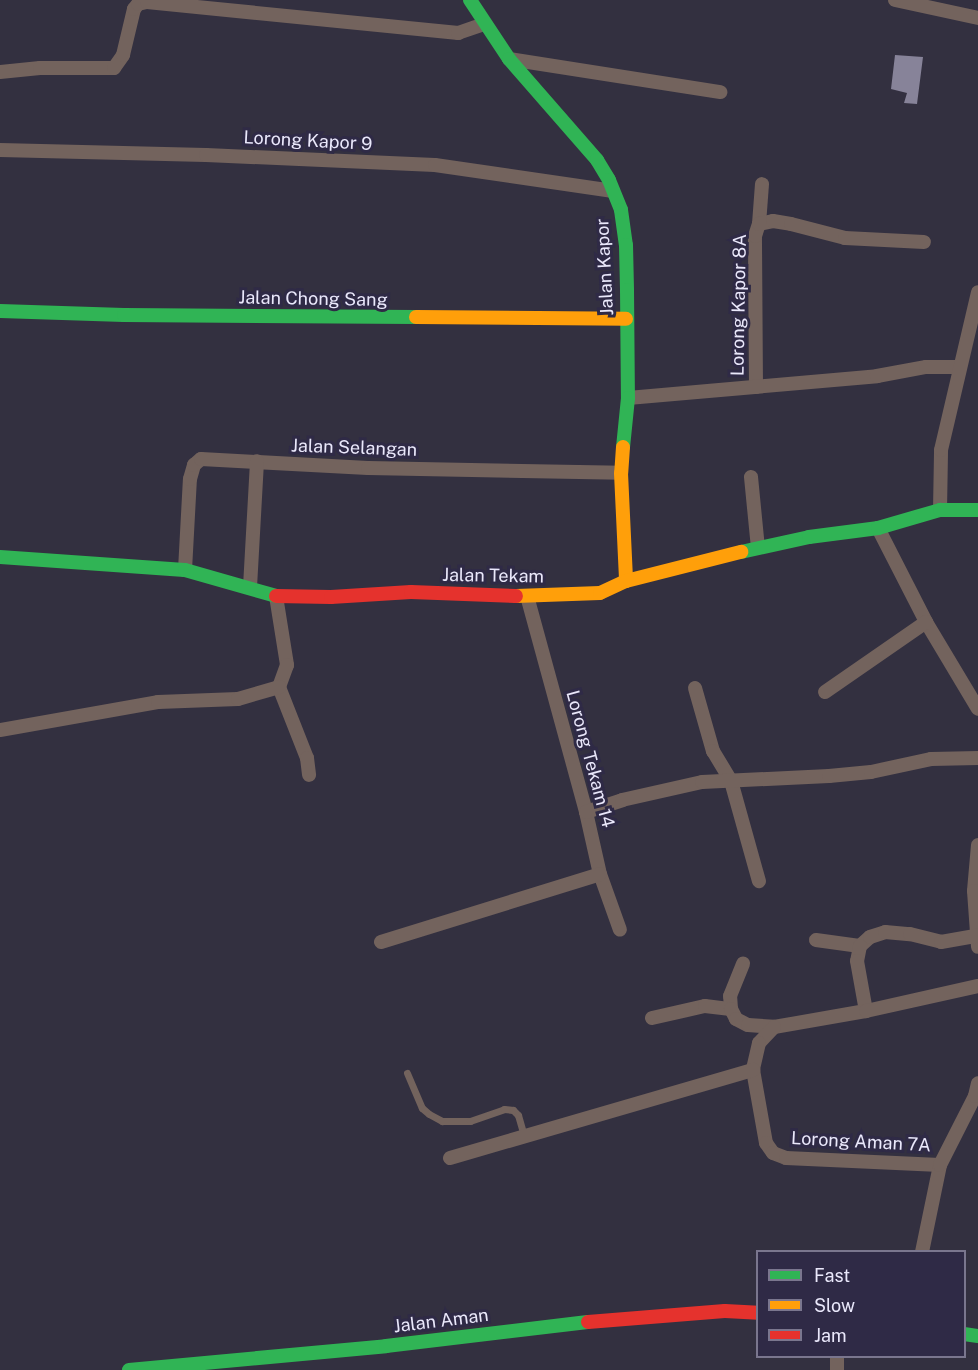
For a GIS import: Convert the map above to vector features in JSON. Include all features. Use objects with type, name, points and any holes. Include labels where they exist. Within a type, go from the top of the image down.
[{"type":"street","name":"Jalan Kapor","points":[[470,0],[509,58],[597,160],[621,210],[626,245],[628,398],[621,473],[626,581]]},
{"type":"street","points":[[895,0],[978,18]]},
{"type":"street","points":[[0,72],[40,68],[114,68],[123,55],[134,9],[138,4],[147,2],[458,33],[484,24]]},
{"type":"street","points":[[509,58],[720,92]]},
{"type":"street","name":"Lorong Kapor 9","points":[[0,150],[206,155],[435,165],[613,190]]},
{"type":"street","name":"Lorong Kapor 8A","points":[[756,387],[755,236],[759,224],[762,184]]},
{"type":"street","name":"Lorong Kapor 8A","points":[[759,224],[773,221],[845,238],[924,242]]},
{"type":"street","points":[[940,510],[941,450],[978,292]]},
{"type":"street","name":"Jalan Chong Sang","points":[[0,311],[124,315],[626,319]]},
{"type":"street","points":[[628,398],[877,376],[926,367],[959,367]]},
{"type":"street","name":"Jalan Selangan","points":[[185,570],[190,480],[196,461],[209,458],[368,468],[621,473]]},
{"type":"street","points":[[250,587],[257,461]]},
{"type":"street","points":[[751,477],[758,549]]},
{"type":"street","name":"Jalan Tekam","points":[[0,557],[185,570],[276,596],[332,597],[411,592],[527,596],[600,593],[626,581],[697,561],[809,537],[878,528],[940,510],[978,510]]},
{"type":"street","points":[[878,528],[926,622],[972,683],[978,709]]},
{"type":"street","points":[[276,596],[287,665],[279,687],[307,758],[309,775]]},
{"type":"street","name":"Lorong Tekam 14","points":[[527,596],[586,812],[600,874],[620,930]]},
{"type":"street","points":[[825,692],[926,622]]},
{"type":"street","points":[[0,730],[158,702],[238,699],[279,687]]},
{"type":"street","points":[[695,688],[713,751],[731,781],[759,881]]},
{"type":"street","points":[[586,812],[702,782],[829,776],[871,772],[931,759],[978,758]]},
{"type":"street","points":[[866,1011],[857,961],[860,946],[870,938],[885,932],[896,932],[941,942],[977,942],[974,891],[978,848]]},
{"type":"street","points":[[381,942],[600,874]]},
{"type":"street","points":[[816,940],[860,946]]},
{"type":"street","points":[[744,963],[730,996],[731,1009],[736,1019],[748,1025],[774,1027],[866,1011],[978,986]]},
{"type":"street","points":[[652,1018],[705,1006],[731,1009]]},
{"type":"street","name":"Lorong Aman 7A","points":[[774,1027],[759,1043],[753,1070],[766,1143],[773,1153],[786,1158],[940,1165]]},
{"type":"street","points":[[450,1158],[753,1070]]},
{"type":"street","points":[[922,1250],[940,1165],[975,1096],[978,1083]]},
{"type":"street","name":"Jalan Aman","points":[[129,1370],[225,1365],[606,1320],[725,1311],[756,1313]]},
{"type":"lane","points":[[407,1072],[422,1108],[429,1114],[442,1121],[470,1121],[504,1109],[513,1110],[518,1115],[524,1136]]},
{"type":"building","points":[[895,55],[923,57],[917,104],[904,103],[907,93],[891,89]]},
{"type":"traffic: fast","points":[[470,0],[509,59],[597,160],[609,180],[621,210],[626,245],[628,398],[623,447]]},
{"type":"traffic: fast","points":[[0,311],[124,315],[416,317]]},
{"type":"traffic: fast","points":[[741,552],[809,537],[878,528],[940,510],[978,510]]},
{"type":"traffic: fast","points":[[0,557],[185,570],[276,596]]},
{"type":"traffic: fast","points":[[129,1370],[386,1346],[588,1322]]},
{"type":"traffic: fast","points":[[966,1334],[978,1336]]},
{"type":"traffic: slow","points":[[416,317],[626,319]]},
{"type":"traffic: slow","points":[[623,447],[621,473],[626,581]]},
{"type":"traffic: slow","points":[[516,596],[600,593],[626,581],[741,552]]},
{"type":"traffic: jam","points":[[276,596],[331,597],[411,592],[516,596]]},
{"type":"traffic: jam","points":[[588,1322],[725,1311],[756,1313]]}]
